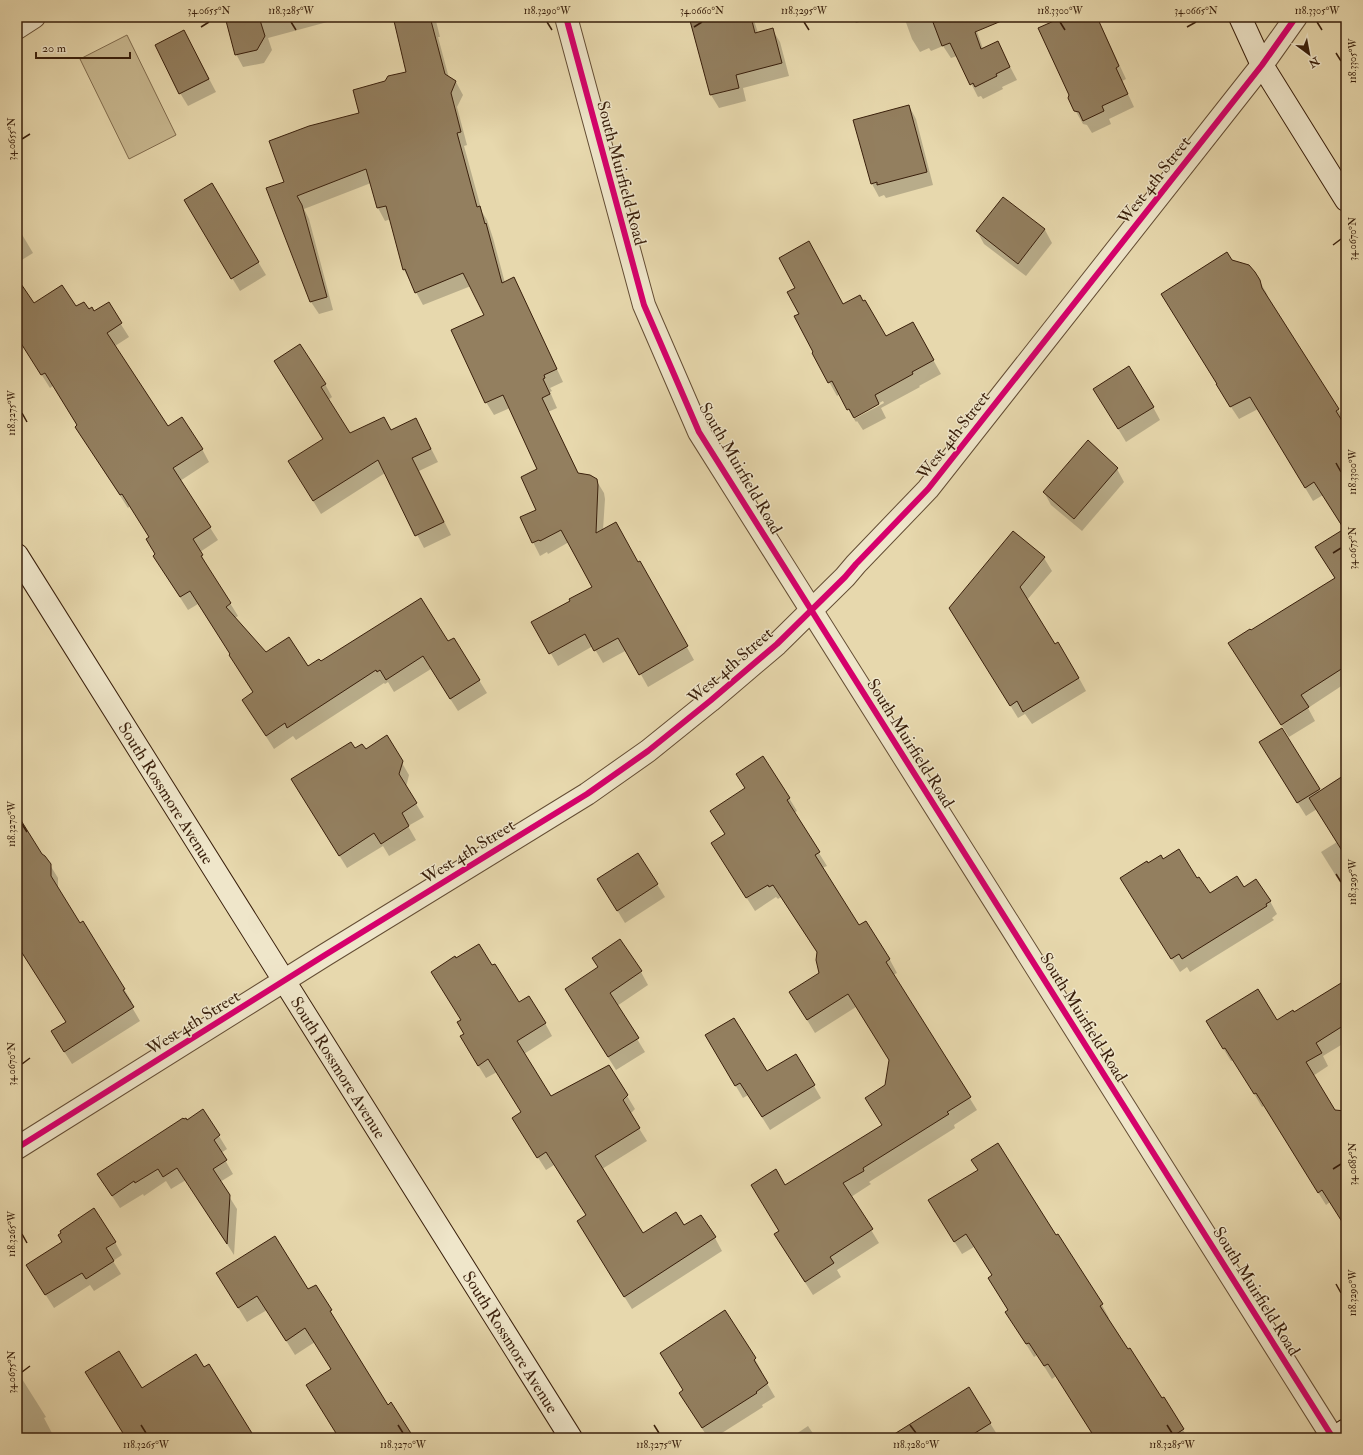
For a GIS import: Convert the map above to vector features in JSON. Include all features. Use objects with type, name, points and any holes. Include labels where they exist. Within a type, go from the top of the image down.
[{"type":"street","points":[[17,28],[34,17]]},
{"type":"street","name":"South Muirfield Road","points":[[566,17],[644,305],[699,432],[1333,1438]]},
{"type":"street","points":[[1240,17],[1262,65],[1346,200]]},
{"type":"street","name":"West 4th Street","points":[[17,1148],[284,980],[587,794],[648,751],[777,644],[811,611],[928,489],[1262,65],[1296,17]]},
{"type":"street","name":"South Rossmore Avenue","points":[[17,555],[571,1438]]},
{"type":"street","points":[[1333,1438],[1346,1430]]},
{"type":"shaded area","points":[[127,35],[176,135],[129,159],[80,59]]},
{"type":"building","points":[[225,17],[259,17],[265,36],[257,50],[235,55]]},
{"type":"building","points":[[410,17],[430,17],[445,74],[456,81],[451,93],[461,132],[457,133],[477,207],[480,206],[485,224],[486,223],[502,283],[514,277],[557,369],[544,375],[545,378],[543,379],[550,394],[542,398],[578,473],[590,475],[597,479],[596,533],[616,522],[688,646],[639,675],[618,638],[594,651],[585,634],[549,654],[531,622],[592,587],[561,530],[540,541],[539,540],[532,543],[520,517],[536,510],[521,477],[537,469],[503,395],[485,403],[451,330],[484,315],[463,273],[415,293],[405,269],[403,270],[386,206],[377,208],[366,169],[297,196],[302,205],[327,297],[310,302],[266,188],[284,182],[269,141],[309,126],[359,113],[353,90],[385,81],[388,76],[406,72],[394,21]]},
{"type":"building","points":[[689,17],[751,17],[755,33],[773,28],[782,63],[736,75],[739,88],[710,95]]},
{"type":"building","points":[[931,17],[1011,17],[975,32],[981,49],[998,41],[1010,67],[996,74],[997,76],[975,87],[973,83],[970,85],[950,43],[942,46]]},
{"type":"building","points":[[1063,17],[1097,17],[1119,66],[1116,68],[1128,94],[1102,106],[1104,111],[1083,121],[1079,112],[1074,111],[1068,98],[1069,95],[1038,28]]},
{"type":"building","points":[[184,30],[209,79],[179,94],[155,45]]},
{"type":"building","points":[[909,105],[927,172],[877,185],[877,182],[871,184],[853,120]]},
{"type":"building","points":[[212,183],[259,262],[231,279],[184,200]]},
{"type":"building","points":[[1003,197],[1045,229],[1018,264],[976,231]]},
{"type":"building","points":[[809,241],[843,304],[860,295],[863,301],[865,300],[886,336],[913,322],[934,360],[912,372],[913,374],[875,395],[879,404],[854,418],[849,409],[847,410],[832,381],[828,383],[812,353],[813,352],[794,316],[799,314],[787,292],[795,288],[779,258]]},
{"type":"building","points":[[1227,252],[1232,260],[1249,265],[1255,272],[1260,280],[1262,288],[1339,409],[1336,411],[1346,427],[1346,666],[1301,695],[1309,707],[1281,725],[1228,643],[1335,578],[1315,547],[1344,529],[1314,482],[1305,488],[1250,397],[1230,407],[1161,294]]},
{"type":"building","points":[[17,278],[34,303],[62,285],[76,306],[84,302],[89,309],[92,307],[94,311],[109,302],[122,323],[107,333],[168,426],[182,417],[203,449],[173,468],[211,527],[193,539],[203,555],[201,556],[231,603],[226,607],[266,652],[289,637],[308,666],[319,659],[321,661],[421,598],[448,641],[454,638],[480,680],[450,699],[423,656],[386,680],[380,670],[377,672],[376,670],[287,728],[285,723],[266,736],[242,700],[253,692],[229,655],[230,654],[190,591],[180,597],[153,556],[155,554],[146,539],[149,537],[122,494],[120,495],[75,427],[77,425],[45,373],[41,375],[17,337]]},
{"type":"building","points":[[300,344],[326,384],[321,387],[350,433],[384,417],[391,430],[416,418],[431,449],[412,458],[444,522],[415,536],[378,460],[313,501],[288,461],[323,439],[274,361]]},
{"type":"building","points":[[1129,366],[1154,407],[1118,429],[1093,389]]},
{"type":"building","points":[[1088,440],[1118,468],[1074,519],[1043,492]]},
{"type":"building","points":[[1013,531],[1045,557],[1020,587],[1055,644],[1058,642],[1079,678],[1023,712],[1017,701],[1010,706],[949,608]]},
{"type":"building","points":[[1282,728],[1320,789],[1297,803],[1259,742]]},
{"type":"building","points":[[387,735],[403,761],[399,774],[417,803],[402,813],[409,826],[381,844],[374,833],[339,856],[291,779],[351,742],[355,748],[362,744],[366,749]]},
{"type":"building","points":[[763,756],[790,798],[787,800],[820,852],[815,855],[859,925],[866,921],[890,959],[886,962],[971,1097],[947,1112],[949,1114],[863,1168],[864,1171],[843,1183],[873,1229],[830,1257],[834,1263],[805,1282],[774,1234],[779,1231],[751,1185],[776,1169],[785,1185],[882,1125],[865,1098],[885,1085],[889,1060],[848,994],[807,1020],[789,992],[819,973],[816,960],[817,952],[773,885],[769,887],[768,885],[746,898],[711,843],[725,834],[710,811],[745,788],[736,774]]},
{"type":"building","points":[[1346,774],[1346,857],[1309,798]]},
{"type":"building","points":[[17,814],[42,854],[51,864],[51,876],[80,923],[83,921],[125,989],[123,990],[134,1007],[64,1052],[51,1031],[66,1022],[17,945]]},
{"type":"building","points":[[1179,849],[1197,878],[1199,877],[1210,893],[1237,876],[1244,887],[1256,879],[1271,901],[1266,904],[1267,906],[1182,959],[1179,954],[1171,959],[1120,878],[1147,861],[1148,863],[1161,855],[1163,859]]},
{"type":"building","points":[[638,853],[658,884],[617,911],[597,879]]},
{"type":"building","points":[[620,939],[642,971],[610,993],[639,1038],[608,1057],[565,989],[598,967],[592,958]]},
{"type":"building","points":[[479,944],[492,965],[495,964],[519,1002],[529,996],[546,1023],[517,1041],[551,1096],[609,1065],[628,1095],[623,1100],[640,1128],[595,1156],[643,1233],[676,1212],[684,1225],[701,1215],[716,1237],[624,1297],[577,1221],[586,1215],[546,1152],[537,1158],[512,1118],[521,1112],[488,1059],[478,1066],[460,1036],[464,1034],[457,1022],[461,1020],[431,972],[455,956],[456,958]]},
{"type":"building","points":[[1346,980],[1346,1024],[1316,1043],[1322,1053],[1306,1062],[1335,1110],[1346,1111],[1346,1228],[1322,1190],[1318,1193],[1256,1093],[1254,1094],[1206,1021],[1258,989],[1277,1020],[1293,1010],[1294,1012]]},
{"type":"building","points":[[734,1018],[767,1071],[796,1054],[815,1085],[762,1117],[740,1083],[735,1086],[705,1035]]},
{"type":"building","points":[[203,1109],[220,1135],[214,1140],[227,1160],[213,1169],[230,1195],[227,1244],[177,1168],[163,1177],[158,1169],[135,1183],[134,1181],[112,1196],[97,1174],[183,1118],[186,1118],[187,1120]]},
{"type":"building","points":[[998,1143],[1056,1235],[1058,1234],[1103,1304],[1100,1306],[1128,1349],[1130,1348],[1162,1398],[1164,1397],[1184,1429],[1170,1438],[1095,1438],[1048,1364],[1044,1366],[1029,1343],[1026,1344],[1005,1312],[1008,1310],[988,1278],[992,1275],[966,1234],[954,1242],[928,1200],[978,1170],[971,1160]]},
{"type":"building","points":[[94,1208],[116,1242],[106,1248],[114,1261],[86,1279],[82,1273],[45,1295],[26,1265],[62,1242],[58,1235],[61,1233],[60,1231]]},
{"type":"building","points":[[275,1236],[308,1289],[316,1285],[332,1310],[330,1311],[388,1405],[391,1402],[414,1438],[339,1438],[306,1385],[331,1369],[305,1328],[286,1341],[257,1296],[238,1308],[216,1273]]},
{"type":"building","points":[[725,1310],[756,1358],[754,1360],[768,1383],[756,1392],[757,1393],[702,1428],[679,1393],[683,1390],[660,1353]]},
{"type":"building","points":[[119,1351],[142,1388],[196,1354],[204,1367],[209,1364],[255,1438],[126,1438],[85,1372]]},
{"type":"building","points":[[969,1387],[991,1423],[967,1438],[888,1438]]},
{"type":"cycle path","points":[[566,17],[644,305],[699,432],[1333,1438]]},
{"type":"cycle path","points":[[17,1148],[325,955],[587,794],[648,751],[777,644],[845,577],[928,489],[1262,65],[1296,17]]}]
